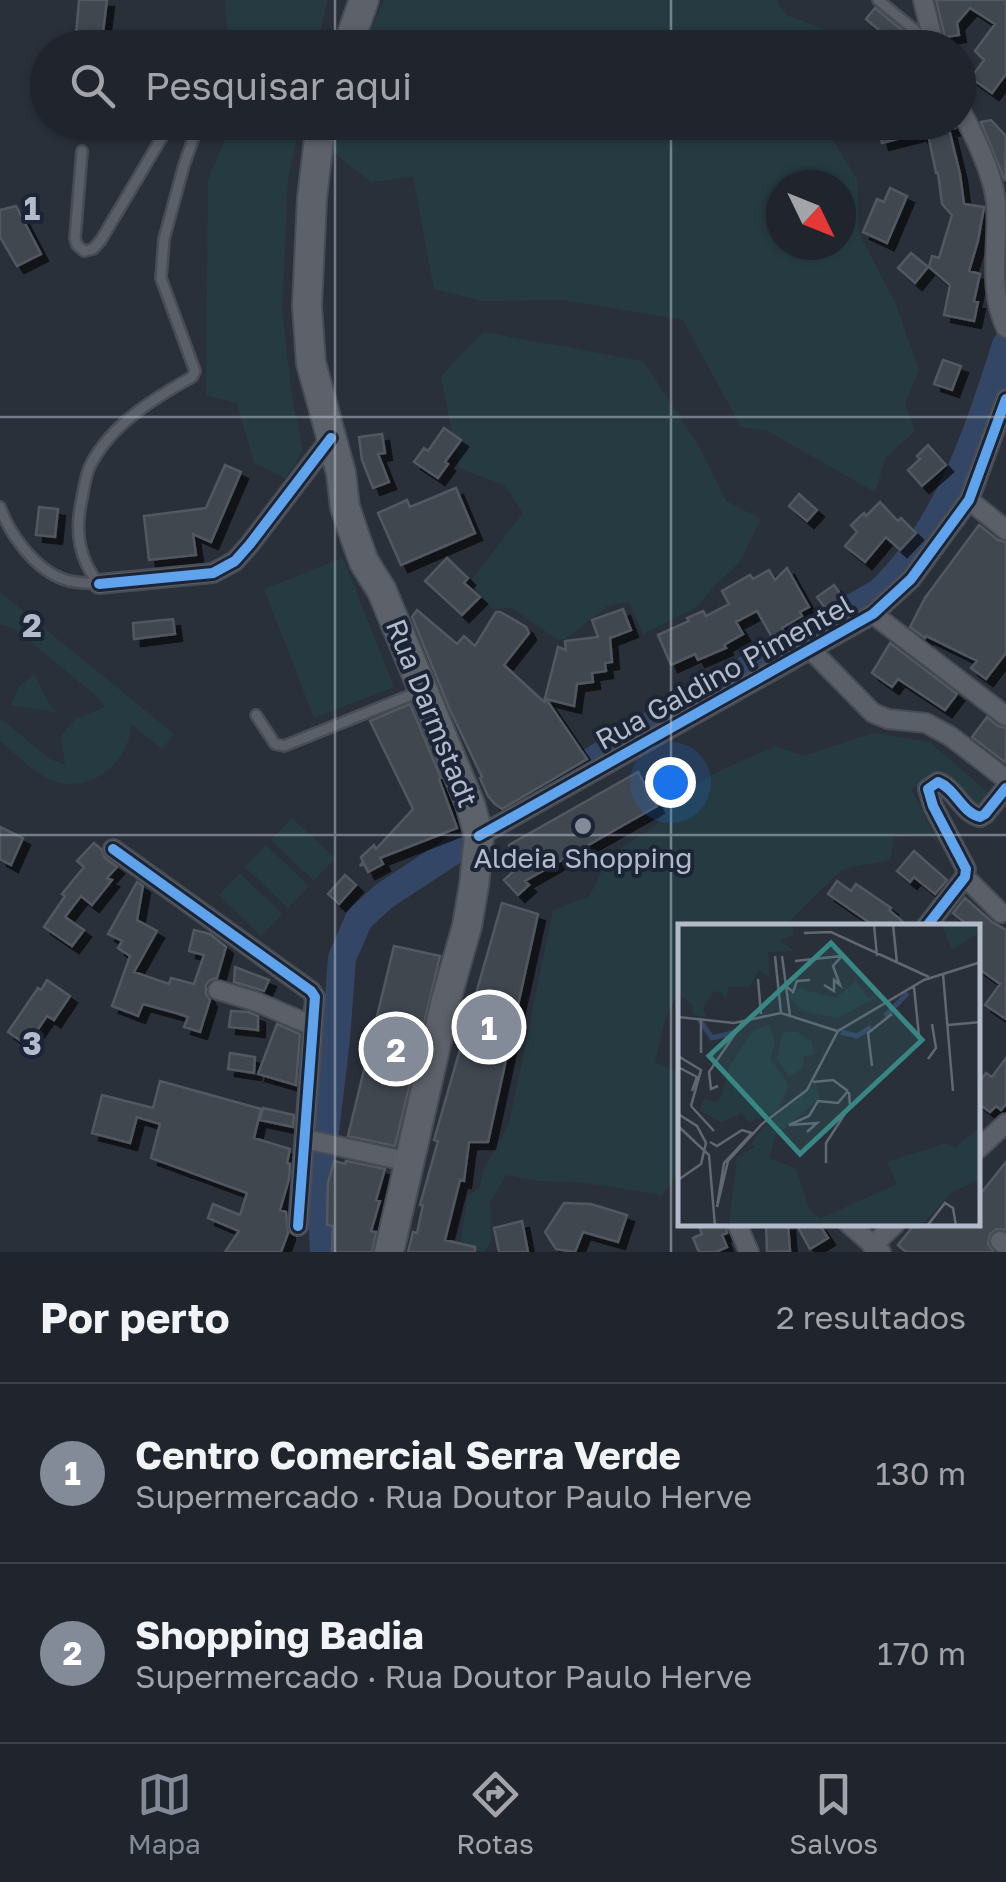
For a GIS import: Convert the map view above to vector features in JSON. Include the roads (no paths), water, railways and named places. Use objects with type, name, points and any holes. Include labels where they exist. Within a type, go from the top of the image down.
[{"type":"main road","points":[[341,30],[351,0]]},
{"type":"main road","points":[[353,30],[364,0]]},
{"type":"main road","name":"Rua Darmstadt","points":[[319,140],[307,306],[311,364],[341,473],[360,499],[381,555],[382,591],[470,804],[479,836]]},
{"type":"main road","points":[[390,1252],[446,1000],[467,926],[479,836]]},
{"type":"street","points":[[923,0],[930,30]]},
{"type":"street","points":[[975,140],[1001,193],[994,275],[1004,323]]},
{"type":"street","name":"Rua Galdino Pimentel","points":[[479,836],[873,614],[911,579],[969,500],[1006,399]]},
{"type":"street","points":[[99,584],[212,573],[235,561],[331,438]]},
{"type":"street","points":[[969,500],[1006,530]]},
{"type":"street","points":[[873,614],[1006,716]]},
{"type":"street","points":[[810,649],[873,712],[888,719],[926,723],[950,736],[1006,779]]},
{"type":"street","points":[[928,924],[965,877],[965,863],[933,806],[928,789],[938,782],[945,784],[968,812],[980,817],[1006,788]]},
{"type":"street","points":[[113,849],[315,997],[309,1141],[298,1226]]},
{"type":"street","points":[[965,877],[1001,914]]},
{"type":"street","points":[[218,990],[312,1026]]},
{"type":"street","points":[[981,1146],[1006,1122]]},
{"type":"street","points":[[309,1141],[410,1162]]},
{"type":"street","points":[[738,1227],[748,1252]]},
{"type":"street","points":[[852,1227],[873,1250],[892,1227]]},
{"type":"lane","points":[[878,0],[914,30]]},
{"type":"lane","points":[[82,151],[74,238],[84,251],[94,249],[101,240],[160,140]]},
{"type":"lane","points":[[99,584],[88,570],[79,546],[78,518],[88,468],[106,440],[139,410],[192,377],[195,370],[161,278],[164,239],[193,140]]},
{"type":"lane","points":[[0,507],[20,545],[44,567],[64,580],[99,584]]},
{"type":"lane","points":[[256,716],[275,744],[284,746],[423,690]]},
{"type":"waterway","points":[[1006,260],[1006,281]]},
{"type":"waterway","points":[[551,787],[880,592],[924,538],[958,477],[1006,345]]},
{"type":"waterway","points":[[324,1252],[320,1173],[342,958],[359,919],[384,896],[460,846]]},
{"type":"place","name":"Aldeia Shopping","points":[[583,826]]},
{"type":"place","name":"Centro Comercial Serra Verde","points":[[489,1027]]},
{"type":"place","name":"Shopping Badia","points":[[396,1049]]}]
